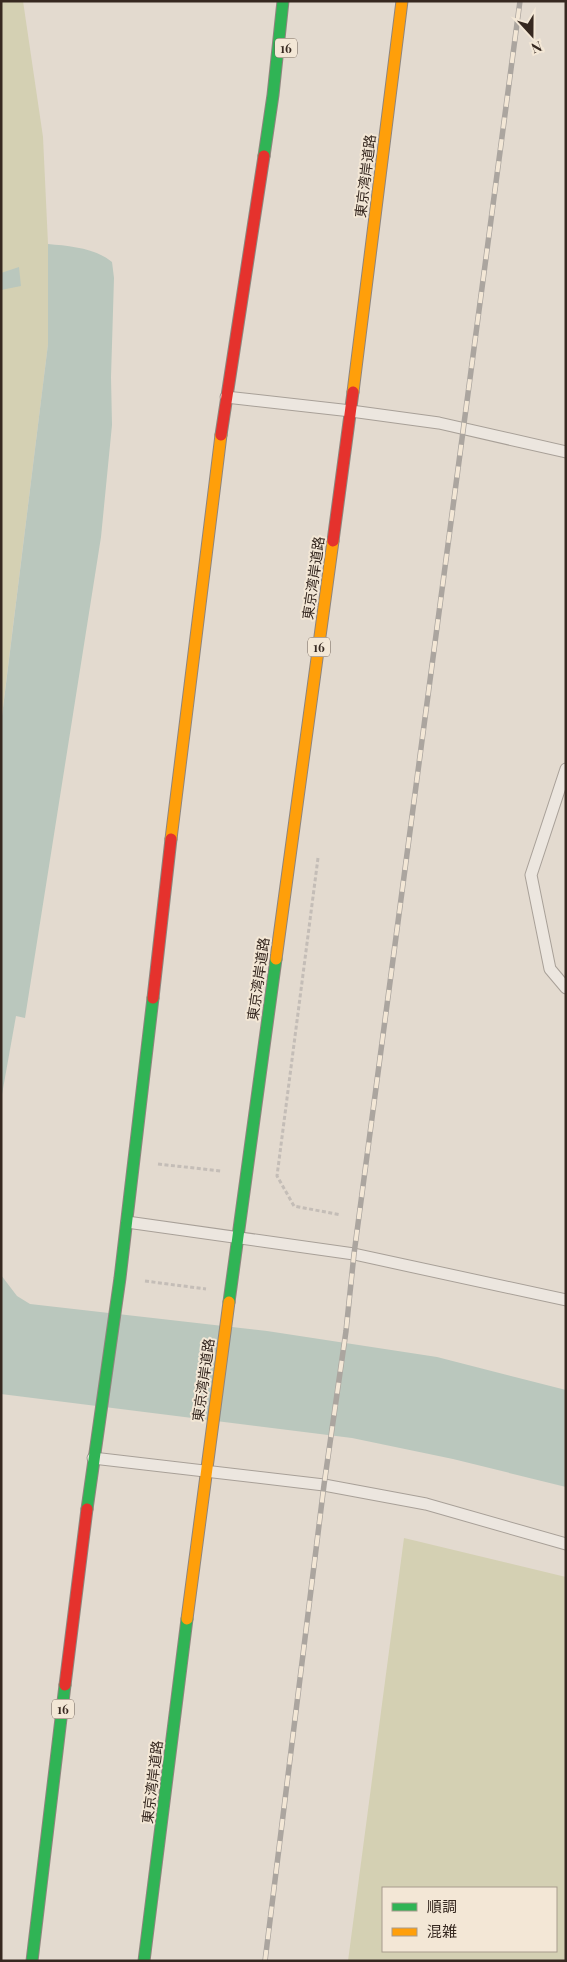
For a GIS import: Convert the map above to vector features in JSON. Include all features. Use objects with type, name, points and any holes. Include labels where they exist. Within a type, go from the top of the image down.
[{"type":"highway","name":"16","points":[[32,1961],[94,1458],[127,1222],[172,832],[226,397],[272,95],[283,1]]},
{"type":"highway","name":"東京湾岸道路","points":[[144,1961],[206,1472],[351,411],[402,1]]},
{"type":"highway","name":"16","points":[[272,95],[293,20]]},
{"type":"lane","points":[[226,397],[351,411],[439,424],[566,452]]},
{"type":"lane","points":[[566,768],[531,875],[550,969],[566,988]]},
{"type":"lane","points":[[127,1222],[354,1254],[566,1300]]},
{"type":"lane","points":[[94,1458],[324,1485],[426,1504],[566,1544]]},
{"type":"path","points":[[319,849],[277,1176],[294,1206],[341,1215]]},
{"type":"path","points":[[134,1162],[277,1176]]},
{"type":"path","points":[[120,1278],[231,1293]]},
{"type":"shaded area","points":[[1,1],[23,1],[43,137],[48,244],[48,344],[1,723]]},
{"type":"shaded area","points":[[48,244],[90,251],[112,262],[114,278],[111,377],[112,425],[101,537],[25,1018],[16,1016],[1,1100],[1,724],[48,344]]},
{"type":"shaded area","points":[[19,267],[21,286],[1,290],[1,273]]},
{"type":"shaded area","points":[[1,1275],[17,1296],[30,1304],[267,1331],[437,1357],[566,1390],[566,1487],[453,1459],[352,1438],[1,1394]]},
{"type":"shaded area","points":[[404,1538],[566,1577],[566,1961],[348,1961]]},
{"type":"railway","points":[[265,1961],[324,1485],[346,1331],[354,1254],[520,1]]},
{"type":"traffic: fast","points":[[264,156],[273,95],[283,1]]},
{"type":"traffic: fast","points":[[229,1302],[276,959]]},
{"type":"traffic: fast","points":[[87,1509],[120,1278],[153,998]]},
{"type":"traffic: fast","points":[[144,1961],[187,1619]]},
{"type":"traffic: fast","points":[[32,1961],[65,1685]]},
{"type":"traffic: slow","points":[[353,392],[402,1]]},
{"type":"traffic: slow","points":[[171,839],[221,435]]},
{"type":"traffic: slow","points":[[276,959],[333,541]]},
{"type":"traffic: slow","points":[[187,1619],[229,1302]]},
{"type":"traffic: jam","points":[[221,435],[264,156]]},
{"type":"traffic: jam","points":[[333,541],[353,392]]},
{"type":"traffic: jam","points":[[153,998],[171,839]]},
{"type":"traffic: jam","points":[[65,1685],[87,1509]]}]
